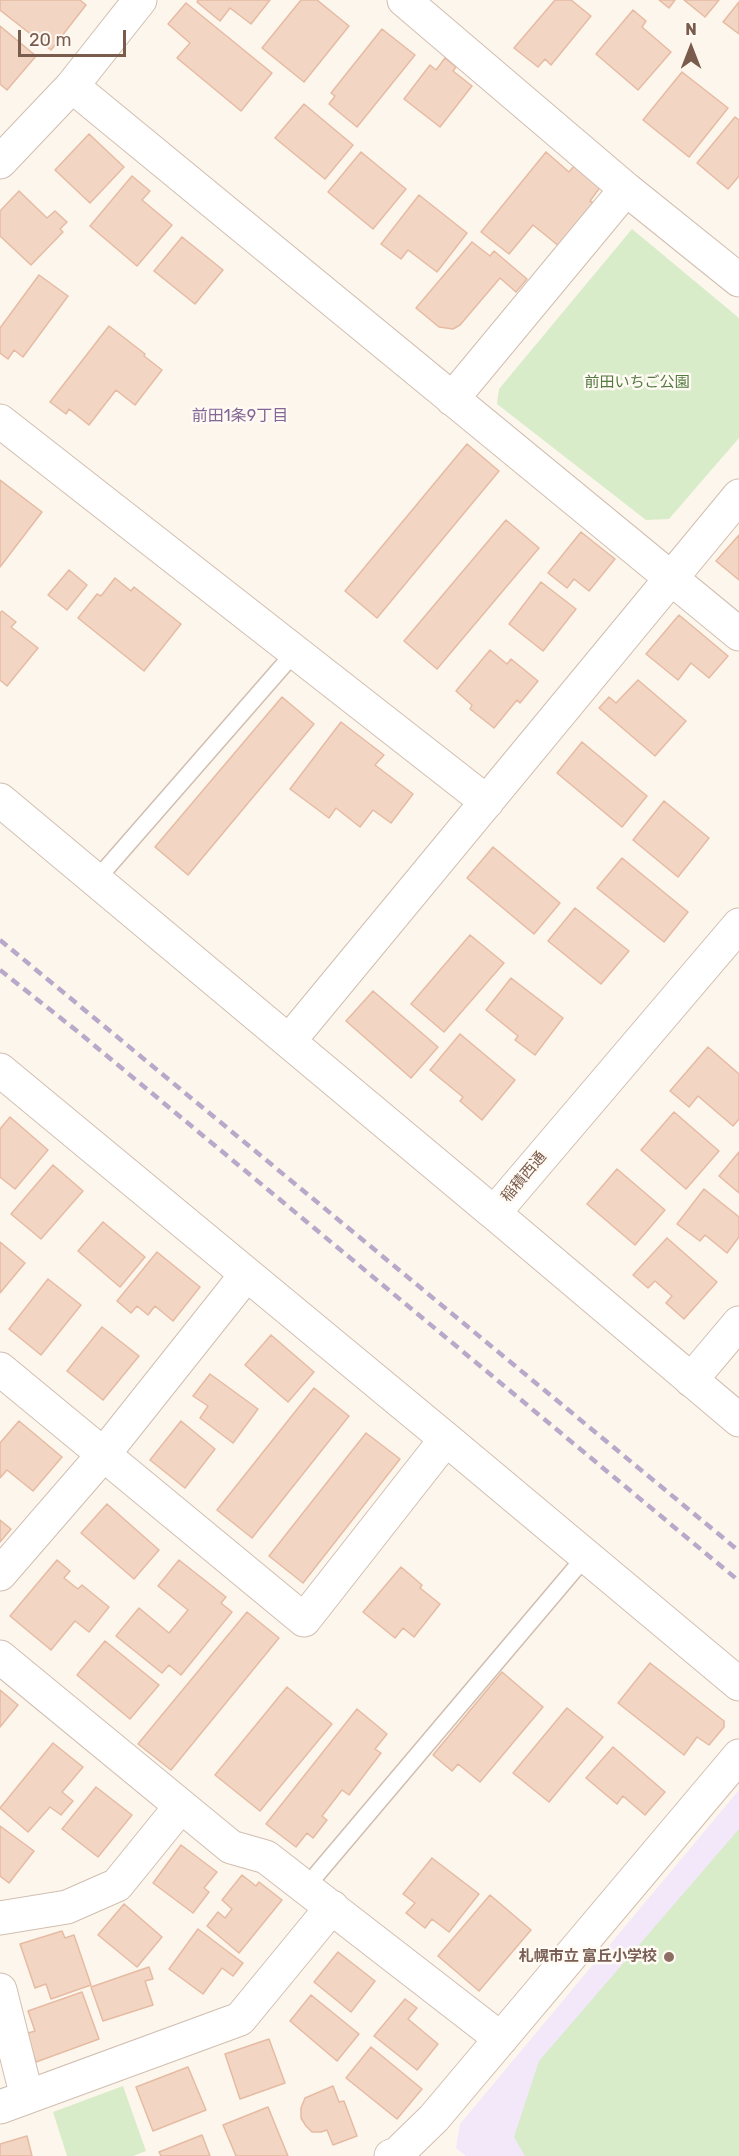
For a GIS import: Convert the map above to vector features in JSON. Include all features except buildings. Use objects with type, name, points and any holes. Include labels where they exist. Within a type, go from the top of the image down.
[{"type":"street","points":[[3,153],[72,86],[140,0]]},
{"type":"street","points":[[404,0],[626,189],[739,280]]},
{"type":"street","points":[[72,86],[739,634]]},
{"type":"street","points":[[452,399],[626,189]]},
{"type":"street","points":[[0,421],[487,802]]},
{"type":"street","points":[[289,1041],[739,496]]},
{"type":"street","points":[[0,800],[494,1213]]},
{"type":"street","name":"稲積西通","points":[[739,925],[494,1213],[739,1420]]},
{"type":"street","points":[[0,1070],[739,1684]]},
{"type":"street","points":[[0,1575],[104,1455],[246,1275]]},
{"type":"street","points":[[691,1380],[739,1323]]},
{"type":"street","points":[[0,1369],[304,1620],[446,1439]]},
{"type":"street","points":[[0,1657],[231,1847],[266,1857],[501,2039]]},
{"type":"street","points":[[411,2151],[434,2118],[739,1756]]},
{"type":"street","points":[[0,1918],[67,1907],[117,1885],[181,1806]]},
{"type":"street","points":[[0,1990],[14,2102],[240,2019],[332,1907]]},
{"type":"lane","points":[[96,879],[295,652]]},
{"type":"lane","points":[[306,1887],[585,1557]]},
{"type":"shaded area","name":"札幌市立 富丘小学校","points":[[739,1790],[739,2156],[466,2156],[456,2148],[460,2124]]},
{"type":"green space","name":"前田いちご公園","points":[[632,229],[739,318],[739,438],[669,519],[646,520],[497,404],[499,389]]},
{"type":"green space","name":"札幌市立 富丘小学校","points":[[739,1829],[739,2156],[525,2156],[514,2137],[539,2061]]},
{"type":"green space","points":[[123,2086],[146,2151],[133,2156],[67,2156],[53,2112]]},
{"type":"railway","points":[[0,940],[739,1551]]},
{"type":"railway","points":[[0,970],[77,1031],[739,1581]]},
{"type":"place","name":"札幌市立 富丘小学校","points":[[669,1957]]},
{"type":"district","name":"前田1条9丁目","points":[[240,416]]}]
